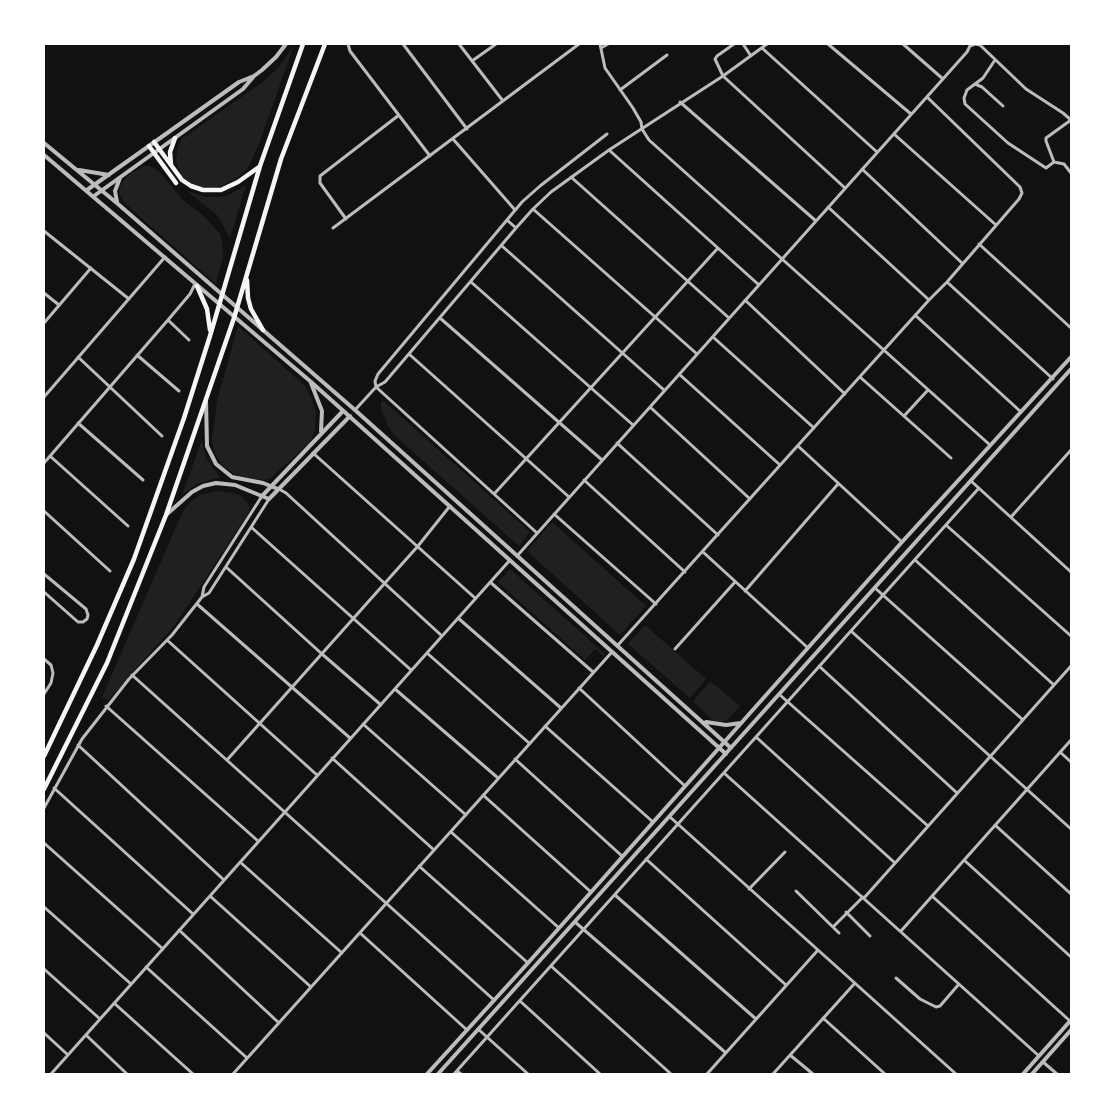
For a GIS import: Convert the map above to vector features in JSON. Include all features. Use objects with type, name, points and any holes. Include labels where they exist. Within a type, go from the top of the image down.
[{"type":"main road","points":[[44,756],[97,645],[134,559],[184,418],[260,166],[304,44]]},
{"type":"main road","points":[[44,789],[107,663],[166,515],[234,318],[281,159],[325,44]]},
{"type":"main road","points":[[172,166],[170,152],[174,138]]},
{"type":"main road","points":[[154,142],[179,176],[188,185],[197,189],[221,190],[246,177],[260,166]]},
{"type":"main road","points":[[148,146],[176,183]]},
{"type":"main road","points":[[248,274],[247,286],[251,309],[263,330]]},
{"type":"main road","points":[[196,285],[207,309],[210,336]]},
{"type":"street","points":[[94,196],[246,87],[254,76],[269,64],[286,44]]},
{"type":"street","points":[[348,44],[350,52],[430,156]]},
{"type":"street","points":[[403,44],[467,129]]},
{"type":"street","points":[[459,44],[503,101]]},
{"type":"street","points":[[472,61],[496,44]]},
{"type":"street","points":[[333,228],[579,44]]},
{"type":"street","points":[[608,44],[600,46],[605,68],[633,108],[649,140],[990,445]]},
{"type":"street","points":[[734,44],[716,56],[715,59],[723,76],[845,188]]},
{"type":"street","points":[[743,44],[751,56]]},
{"type":"street","points":[[355,410],[376,387],[385,382],[533,209],[570,177],[680,102],[723,76],[767,44]]},
{"type":"street","points":[[828,44],[911,114]]},
{"type":"street","points":[[903,44],[943,79]]},
{"type":"street","points":[[517,556],[967,52],[969,45],[977,44],[982,47],[1026,89],[1071,120],[1046,138],[1054,162]]},
{"type":"street","points":[[762,48],[877,152]]},
{"type":"street","points":[[620,90],[667,55]]},
{"type":"street","points":[[995,60],[983,78],[968,90],[964,98],[965,104],[1008,143],[1046,168],[1054,162],[1064,164],[1071,173]]},
{"type":"street","points":[[87,190],[239,82],[254,76]]},
{"type":"street","points":[[975,84],[982,86],[1003,106]]},
{"type":"street","points":[[618,645],[915,315],[947,282],[1019,199],[1022,193],[1020,187],[927,97]]},
{"type":"street","points":[[680,102],[816,221]]},
{"type":"street","points":[[346,219],[320,183],[320,176],[399,115]]},
{"type":"street","points":[[537,533],[376,387],[374,381],[515,210],[540,186],[607,134]]},
{"type":"street","points":[[894,134],[996,226]]},
{"type":"street","points":[[453,139],[515,210]]},
{"type":"street","points":[[44,143],[102,190],[355,410],[732,748]]},
{"type":"street","points":[[609,150],[759,285]]},
{"type":"street","points":[[44,155],[350,416],[726,754]]},
{"type":"street","points":[[862,169],[962,263]]},
{"type":"street","points":[[77,170],[109,174]]},
{"type":"street","points":[[118,204],[115,191],[118,180],[122,175]]},
{"type":"street","points":[[570,177],[729,318]]},
{"type":"street","points":[[828,207],[929,300]]},
{"type":"street","points":[[533,209],[697,354]]},
{"type":"street","points":[[507,220],[516,228]]},
{"type":"street","points":[[44,231],[129,299]]},
{"type":"street","points":[[979,244],[1071,328]]},
{"type":"street","points":[[502,246],[664,390]]},
{"type":"street","points":[[495,493],[718,248]]},
{"type":"street","points":[[44,397],[165,257]]},
{"type":"street","points":[[44,323],[91,268]]},
{"type":"street","points":[[471,282],[633,425]]},
{"type":"street","points":[[947,282],[1053,379]]},
{"type":"street","points":[[44,463],[196,285]]},
{"type":"street","points":[[44,293],[59,305]]},
{"type":"street","points":[[745,300],[845,394]]},
{"type":"street","points":[[915,315],[1021,412]]},
{"type":"street","points":[[440,318],[602,460]]},
{"type":"street","points":[[168,320],[189,340]]},
{"type":"street","points":[[712,337],[814,428]]},
{"type":"street","points":[[409,354],[569,498]]},
{"type":"street","points":[[137,356],[179,392]]},
{"type":"street","points":[[78,357],[162,436]]},
{"type":"street","points":[[427,1074],[902,542],[1053,379],[1071,357]]},
{"type":"street","points":[[438,1074],[1071,369]]},
{"type":"street","points":[[679,374],[780,466]]},
{"type":"street","points":[[860,377],[951,458]]},
{"type":"street","points":[[310,381],[322,411],[323,427],[321,434]]},
{"type":"street","points":[[904,416],[928,390]]},
{"type":"street","points":[[206,398],[207,446],[216,464],[232,477],[278,488],[286,493],[442,636]]},
{"type":"street","points":[[650,407],[750,499]]},
{"type":"street","points":[[44,808],[78,745],[106,706],[132,675],[167,640],[202,597],[204,587],[262,496],[343,411]]},
{"type":"street","points":[[202,597],[209,593],[278,488],[350,416]]},
{"type":"street","points":[[78,423],[143,480]]},
{"type":"street","points":[[617,443],[718,535]]},
{"type":"street","points":[[798,446],[902,542]]},
{"type":"street","points":[[1011,517],[1071,450]]},
{"type":"street","points":[[314,453],[476,598]]},
{"type":"street","points":[[50,456],[128,526]]},
{"type":"street","points":[[584,480],[685,572]]},
{"type":"street","points":[[971,481],[1071,572]]},
{"type":"street","points":[[166,515],[192,492],[210,484],[223,483],[234,485],[270,499]]},
{"type":"street","points":[[745,591],[838,484]]},
{"type":"street","points":[[454,1074],[979,488]]},
{"type":"street","points":[[227,760],[418,546],[451,506]]},
{"type":"street","points":[[44,511],[110,571]]},
{"type":"street","points":[[554,514],[656,604]]},
{"type":"street","points":[[946,525],[1071,636]]},
{"type":"street","points":[[251,527],[411,670]]},
{"type":"street","points":[[703,552],[808,648]]},
{"type":"street","points":[[51,1074],[510,560]]},
{"type":"street","points":[[915,560],[1054,685]]},
{"type":"street","points":[[226,567],[380,705]]},
{"type":"street","points":[[44,574],[86,609],[88,615],[86,619],[83,622],[78,622],[44,592]]},
{"type":"street","points":[[490,582],[594,672]]},
{"type":"street","points":[[675,649],[735,582]]},
{"type":"street","points":[[875,588],[1022,720]]},
{"type":"street","points":[[197,604],[350,738]]},
{"type":"street","points":[[458,618],[561,708]]},
{"type":"street","points":[[851,631],[1071,829]]},
{"type":"street","points":[[167,640],[317,775]]},
{"type":"street","points":[[233,1074],[612,652]]},
{"type":"street","points":[[427,653],[530,744]]},
{"type":"street","points":[[44,659],[51,665],[53,673],[51,683],[44,694]]},
{"type":"street","points":[[819,666],[957,793]]},
{"type":"street","points":[[833,927],[895,863],[1071,666]]},
{"type":"street","points":[[132,675],[494,1000]]},
{"type":"street","points":[[579,688],[685,786]]},
{"type":"street","points":[[394,689],[498,778]]},
{"type":"street","points":[[780,695],[928,826]]},
{"type":"street","points":[[106,706],[258,841]]},
{"type":"street","points":[[704,722],[718,725],[741,723]]},
{"type":"street","points":[[364,724],[466,815]]},
{"type":"street","points":[[545,726],[653,822]]},
{"type":"street","points":[[756,737],[895,863]]},
{"type":"street","points":[[901,931],[1071,740]]},
{"type":"street","points":[[78,745],[224,880]]},
{"type":"street","points":[[1060,752],[1071,762]]},
{"type":"street","points":[[332,758],[434,850]]},
{"type":"street","points":[[515,759],[622,856]]},
{"type":"street","points":[[724,773],[1039,1056]]},
{"type":"street","points":[[54,788],[193,914]]},
{"type":"street","points":[[483,795],[591,892]]},
{"type":"street","points":[[670,817],[956,1074]]},
{"type":"street","points":[[995,825],[1071,894]]},
{"type":"street","points":[[450,832],[559,928]]},
{"type":"street","points":[[44,843],[163,949]]},
{"type":"street","points":[[749,889],[785,852]]},
{"type":"street","points":[[646,859],[786,986]]},
{"type":"street","points":[[964,860],[1071,958]]},
{"type":"street","points":[[240,862],[342,953]]},
{"type":"street","points":[[420,866],[528,963]]},
{"type":"street","points":[[796,891],[839,933]]},
{"type":"street","points":[[615,895],[756,1019]]},
{"type":"street","points":[[210,896],[311,987]]},
{"type":"street","points":[[932,896],[1071,1021],[1023,1074]]},
{"type":"street","points":[[44,907],[131,984]]},
{"type":"street","points":[[846,912],[870,936]]},
{"type":"street","points":[[575,922],[726,1053]]},
{"type":"street","points":[[179,930],[279,1023]]},
{"type":"street","points":[[360,933],[467,1030]]},
{"type":"street","points":[[707,1074],[818,950]]},
{"type":"street","points":[[551,966],[671,1074]]},
{"type":"street","points":[[146,967],[247,1058]]},
{"type":"street","points":[[44,969],[100,1019]]},
{"type":"street","points":[[896,978],[920,999],[938,1007],[959,984]]},
{"type":"street","points":[[773,1074],[855,983]]},
{"type":"street","points":[[520,1001],[600,1074]]},
{"type":"street","points":[[114,1003],[193,1074]]},
{"type":"street","points":[[823,1018],[885,1074]]},
{"type":"street","points":[[478,1029],[528,1074]]},
{"type":"street","points":[[1032,1074],[1071,1030]]},
{"type":"street","points":[[44,1033],[68,1055]]},
{"type":"street","points":[[86,1035],[126,1074]]},
{"type":"street","points":[[790,1055],[813,1074]]},
{"type":"street","points":[[1043,1062],[1057,1074]]},
{"type":"street","points":[[457,1071],[461,1074]]},
{"type":"shaded area","points":[[294,45],[259,144],[248,168],[236,179],[214,189],[199,188],[191,184],[182,176],[176,161],[178,147],[182,139],[264,81],[278,68]]},
{"type":"shaded area","points":[[144,166],[150,166],[159,171],[182,199],[206,218],[220,234],[223,256],[216,284],[139,216],[125,203],[120,195],[119,188],[127,176]]},
{"type":"shaded area","points":[[246,185],[230,238],[217,215],[187,191],[206,197],[220,197],[231,194]]},
{"type":"shaded area","points":[[238,326],[305,386],[316,412],[315,431],[310,442],[271,478],[263,480],[234,474],[222,465],[214,452],[212,440],[217,401]]},
{"type":"shaded area","points":[[381,401],[385,402],[530,532],[519,546],[394,435],[381,409]]},
{"type":"shaded area","points":[[202,440],[206,458],[221,478],[197,484],[182,495]]},
{"type":"shaded area","points":[[217,491],[240,495],[246,501],[249,512],[175,625],[108,700],[105,699],[102,697],[183,511],[191,501],[200,495]]},
{"type":"shaded area","points":[[552,522],[646,606],[620,635],[527,551]]},
{"type":"shaded area","points":[[510,569],[605,654],[603,656],[595,649],[585,660],[498,582]]},
{"type":"shaded area","points":[[645,625],[706,679],[690,698],[628,644]]},
{"type":"shaded area","points":[[710,681],[740,706],[727,720],[713,721],[693,701]]}]
